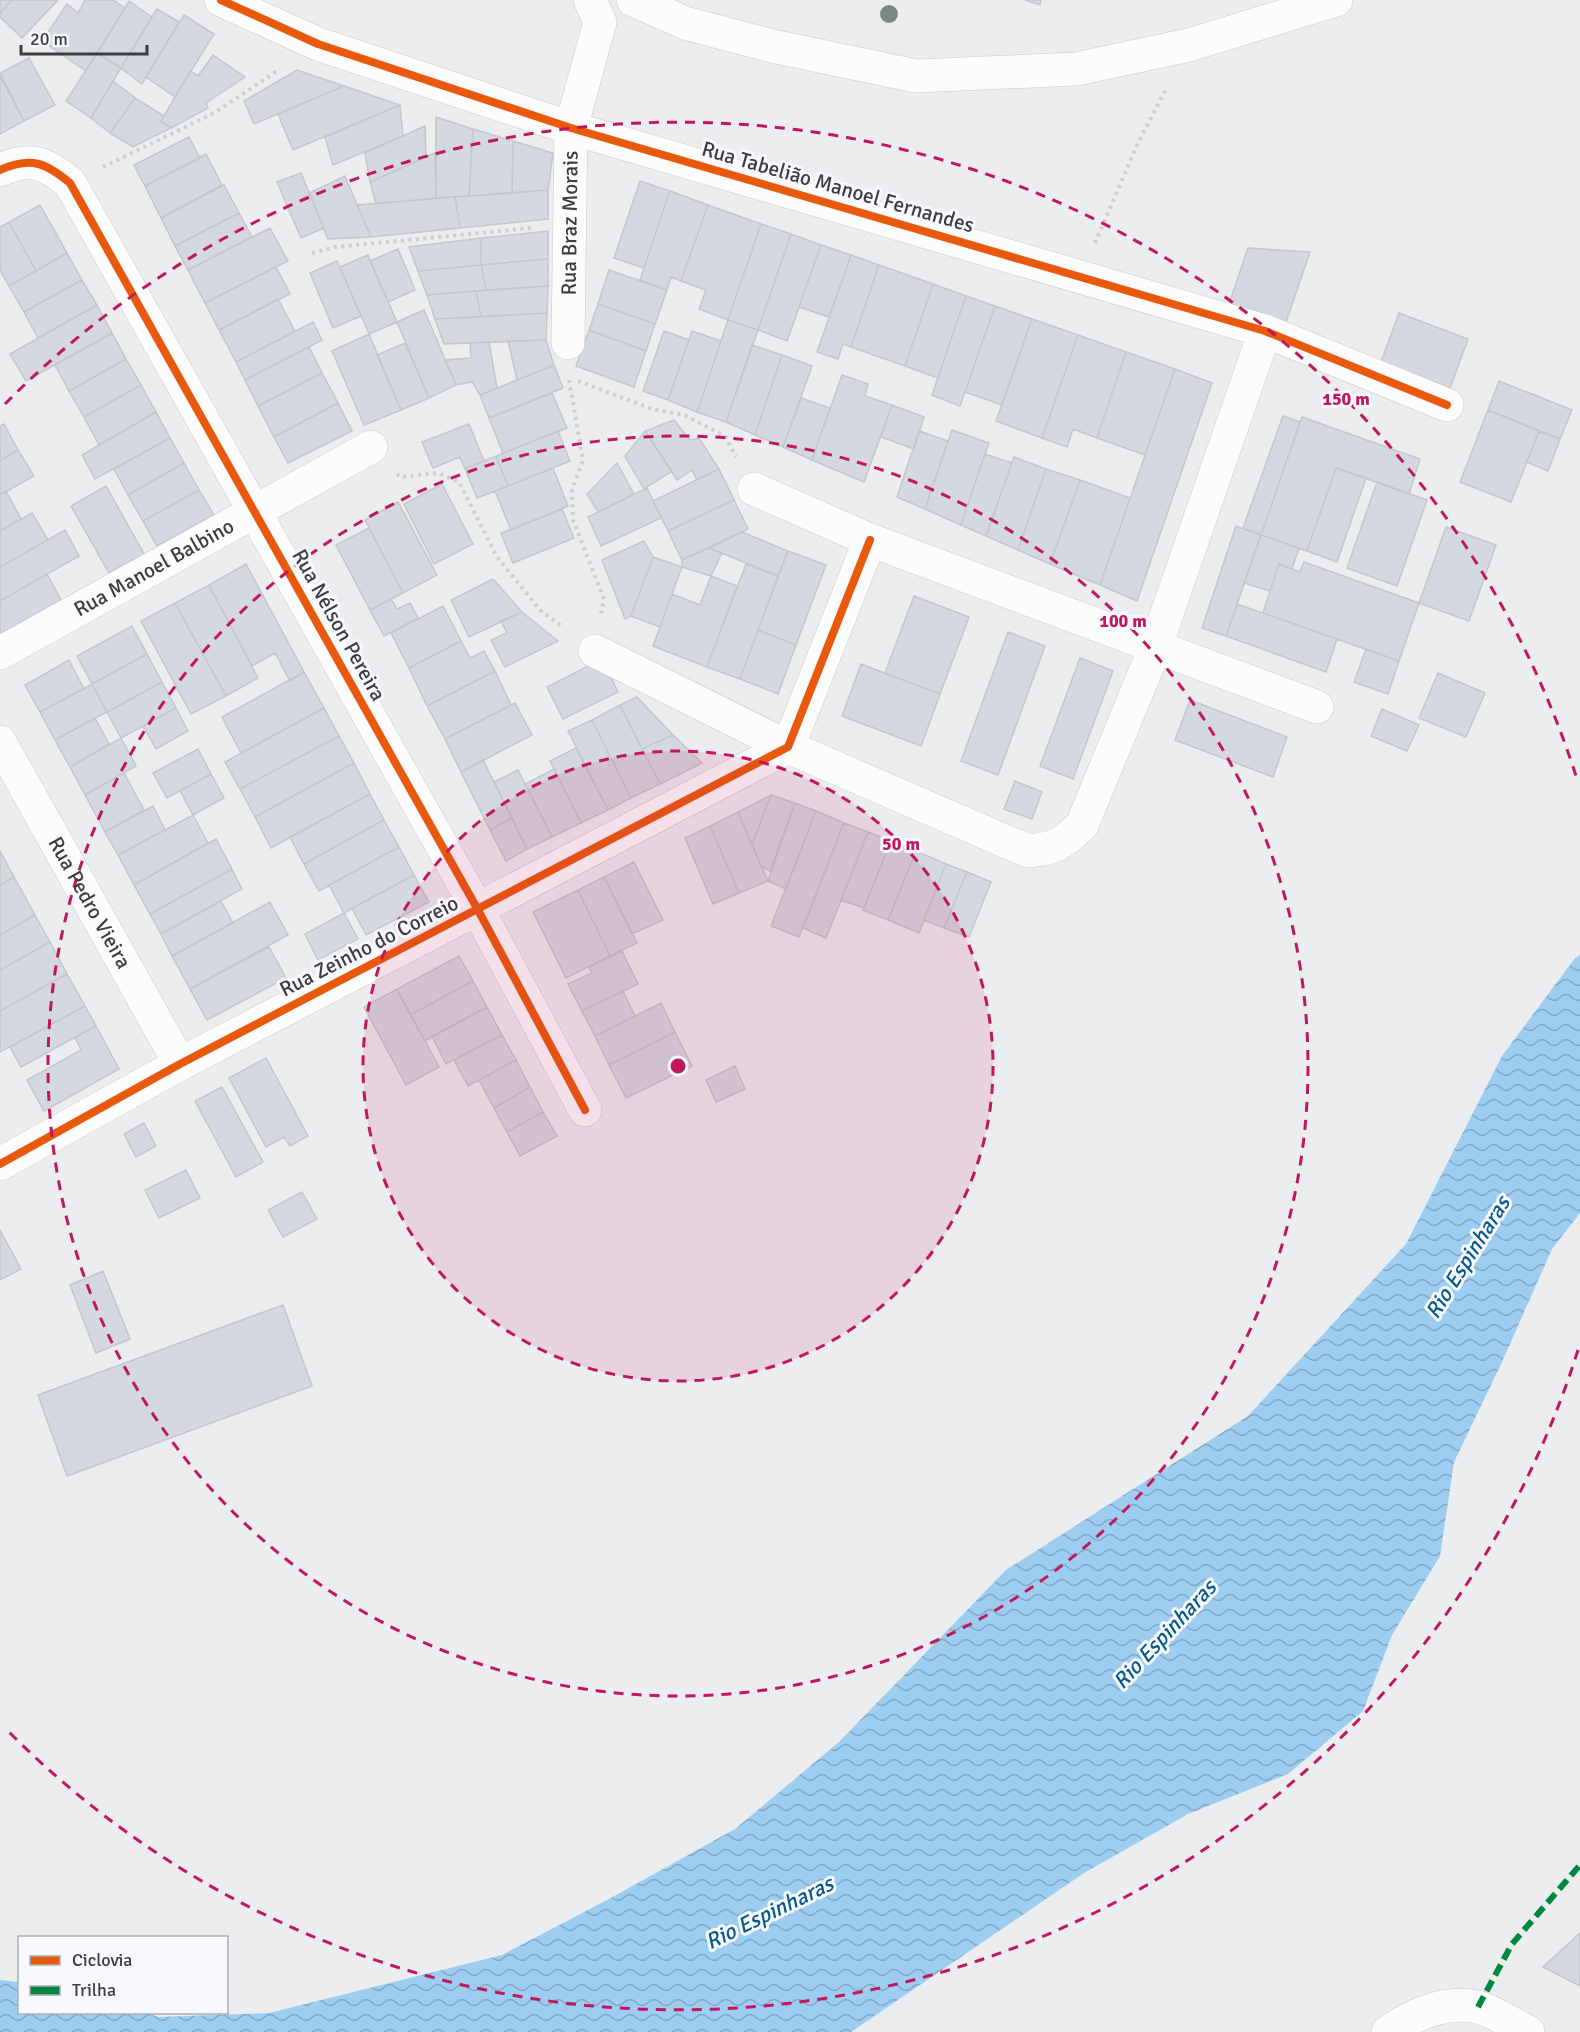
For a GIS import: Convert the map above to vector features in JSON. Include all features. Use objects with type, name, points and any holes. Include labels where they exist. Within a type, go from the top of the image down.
[{"type":"street","name":"Rua Tabelião Manoel Fernandes","points":[[221,0],[318,44],[571,128],[1265,331],[1447,405]]},
{"type":"street","points":[[633,0],[685,23],[772,46],[916,76],[1076,69],[1189,45],[1336,0]]},
{"type":"street","name":"Rua Braz Morais","points":[[568,343],[571,128],[600,7]]},
{"type":"street","points":[[0,170],[30,163],[60,174]]},
{"type":"street","name":"Rua Nélson Pereira","points":[[60,174],[255,511],[478,910],[585,1110]]},
{"type":"street","points":[[596,651],[788,747],[1028,851],[1049,849],[1066,841],[1082,825],[1155,648],[1265,331]]},
{"type":"street","name":"Rua Manoel Balbino","points":[[0,653],[371,447]]},
{"type":"street","points":[[754,489],[870,540],[1317,707]]},
{"type":"street","points":[[788,747],[870,540]]},
{"type":"street","name":"Rua Pedro Vieira","points":[[0,742],[180,1064]]},
{"type":"street","name":"Rua Zeinho do Correio","points":[[0,1164],[180,1064],[788,747]]},
{"type":"street","points":[[1388,2032],[1404,2020],[1449,2005],[1478,2007],[1528,2032]]},
{"type":"path","points":[[60,174],[216,112],[318,44]]},
{"type":"path","points":[[1081,277],[1137,145],[1189,45]]},
{"type":"path","points":[[312,253],[336,247],[571,224]]},
{"type":"path","points":[[371,447],[400,477],[438,473],[459,482],[497,557],[541,611],[596,651],[604,599],[573,520],[572,490],[583,460],[568,377],[652,409],[684,415],[725,436],[754,489]]},
{"type":"water","name":"Rio Espinharas","points":[[1580,955],[1580,1213],[1552,1249],[1502,1362],[1454,1462],[1440,1556],[1392,1635],[1363,1711],[1288,1774],[1188,1814],[1084,1873],[851,2032],[0,2032],[0,1980],[18,1982],[18,2014],[149,2014],[159,2017],[269,2013],[502,1955],[735,1829],[839,1742],[1006,1570],[1248,1416],[1406,1244],[1502,1056],[1575,958]]},
{"type":"building","points":[[0,0],[12,0],[0,13]]},
{"type":"building","points":[[12,0],[58,0],[22,38],[0,17],[0,13]]},
{"type":"building","points":[[85,0],[113,0],[125,8],[86,71],[42,41],[67,4],[78,13]]},
{"type":"building","points":[[1025,0],[1041,0],[1040,5]]},
{"type":"building","points":[[129,1],[152,17],[121,68],[97,53]]},
{"type":"building","points":[[157,9],[179,22],[142,84],[121,68]]},
{"type":"building","points":[[184,15],[214,34],[175,97],[146,77]]},
{"type":"building","points":[[97,53],[121,68],[91,118],[66,101]]},
{"type":"building","points":[[213,55],[245,77],[206,103],[208,108],[171,128],[161,121],[190,71],[198,76]]},
{"type":"building","points":[[29,58],[55,105],[24,121],[0,73]]},
{"type":"building","points":[[297,70],[344,86],[254,124],[244,101]]},
{"type":"building","points":[[0,76],[24,121],[0,134]]},
{"type":"building","points":[[113,81],[135,98],[110,133],[91,118]]},
{"type":"building","points":[[344,86],[400,105],[293,150],[278,114]]},
{"type":"building","points":[[135,98],[164,116],[161,121],[171,128],[133,147],[110,133]]},
{"type":"building","points":[[400,105],[403,136],[333,165],[325,137]]},
{"type":"building","points":[[436,117],[473,129],[469,196],[436,198]]},
{"type":"building","points":[[425,126],[426,157],[370,182],[365,153]]},
{"type":"building","points":[[473,129],[513,141],[512,193],[469,196]]},
{"type":"building","points":[[189,137],[200,158],[145,186],[134,165]]},
{"type":"building","points":[[513,141],[553,153],[548,190],[512,193]]},
{"type":"building","points":[[435,153],[436,198],[376,204],[370,182]]},
{"type":"building","points":[[206,154],[222,185],[161,218],[145,186]]},
{"type":"building","points":[[301,173],[324,228],[301,238],[277,182]]},
{"type":"building","points":[[345,176],[371,237],[328,239],[309,193]]},
{"type":"building","points":[[640,181],[670,191],[644,268],[614,258]]},
{"type":"building","points":[[224,185],[239,213],[175,246],[161,218]]},
{"type":"building","points":[[548,190],[548,219],[460,228],[455,197]]},
{"type":"building","points":[[670,191],[708,205],[681,281],[671,277],[667,290],[640,280]]},
{"type":"building","points":[[455,197],[460,228],[371,237],[357,205]]},
{"type":"building","points":[[40,205],[67,253],[36,271],[9,222]]},
{"type":"building","points":[[708,205],[761,224],[728,320],[699,309],[706,290],[681,281]]},
{"type":"building","points":[[239,213],[252,237],[188,270],[175,246]]},
{"type":"building","points":[[9,222],[36,271],[9,286],[0,270],[0,227]]},
{"type":"building","points":[[761,224],[791,234],[758,330],[728,320]]},
{"type":"building","points":[[270,228],[288,261],[205,303],[188,270]]},
{"type":"building","points":[[548,231],[548,259],[481,265],[481,238]]},
{"type":"building","points":[[791,234],[821,245],[787,341],[758,330]]},
{"type":"building","points":[[481,238],[481,265],[418,271],[409,247]]},
{"type":"building","points":[[821,245],[851,255],[829,317],[799,307]]},
{"type":"building","points":[[1248,248],[1310,252],[1285,325],[1229,304]]},
{"type":"building","points":[[398,249],[415,290],[388,302],[370,261]]},
{"type":"building","points":[[67,253],[82,280],[24,312],[9,286]]},
{"type":"building","points":[[368,255],[397,322],[369,334],[340,267]]},
{"type":"building","points":[[851,255],[879,265],[851,347],[843,344],[838,359],[817,352]]},
{"type":"building","points":[[548,259],[548,286],[486,290],[481,265]]},
{"type":"building","points":[[337,261],[361,316],[333,328],[310,273]]},
{"type":"building","points":[[481,265],[486,290],[427,295],[418,271]]},
{"type":"building","points":[[879,265],[933,284],[905,366],[851,347]]},
{"type":"building","points":[[276,267],[290,294],[219,330],[205,303]]},
{"type":"building","points":[[609,270],[667,290],[655,324],[598,304]]},
{"type":"building","points":[[82,280],[97,305],[38,338],[24,312]]},
{"type":"building","points":[[933,284],[966,296],[938,378],[905,366]]},
{"type":"building","points":[[548,286],[547,313],[481,317],[476,291]]},
{"type":"building","points":[[476,291],[481,317],[435,319],[427,295]]},
{"type":"building","points":[[966,296],[995,306],[960,406],[932,395]]},
{"type":"building","points":[[278,299],[295,331],[236,362],[219,330]]},
{"type":"building","points":[[598,304],[655,324],[646,351],[589,330]]},
{"type":"building","points":[[97,305],[112,333],[26,381],[10,354]]},
{"type":"building","points":[[995,306],[1032,319],[1002,405],[965,392]]},
{"type":"building","points":[[424,310],[456,385],[429,398],[397,322]]},
{"type":"building","points":[[547,313],[546,340],[444,344],[435,319]]},
{"type":"building","points":[[1399,313],[1468,339],[1450,388],[1381,362]]},
{"type":"building","points":[[1032,319],[1078,335],[1042,438],[996,421]]},
{"type":"building","points":[[728,320],[758,330],[726,422],[697,412]]},
{"type":"building","points":[[313,322],[322,340],[245,380],[236,362]]},
{"type":"building","points":[[589,330],[646,351],[634,387],[576,366]]},
{"type":"building","points":[[664,331],[689,340],[668,400],[643,391]]},
{"type":"building","points":[[692,331],[721,341],[697,412],[668,400]]},
{"type":"building","points":[[112,333],[126,359],[69,391],[55,365]]},
{"type":"building","points":[[369,334],[401,410],[364,425],[332,351]]},
{"type":"building","points":[[1078,335],[1126,352],[1097,438],[1073,429],[1067,447],[1042,438]]},
{"type":"building","points":[[546,340],[554,365],[517,380],[508,341]]},
{"type":"building","points":[[489,342],[497,388],[480,395],[472,382],[456,385],[445,360],[471,358],[470,343]]},
{"type":"building","points":[[405,343],[429,398],[401,410],[377,355]]},
{"type":"building","points":[[752,345],[782,355],[755,435],[726,422]]},
{"type":"building","points":[[309,347],[322,373],[258,406],[245,380]]},
{"type":"building","points":[[1126,352],[1175,369],[1145,455],[1097,438]]},
{"type":"building","points":[[782,355],[812,366],[783,447],[755,435]]},
{"type":"building","points":[[126,359],[141,385],[84,417],[69,391]]},
{"type":"building","points":[[554,365],[563,388],[489,418],[480,395]]},
{"type":"building","points":[[1175,369],[1212,383],[1137,601],[1100,585]]},
{"type":"building","points":[[322,373],[338,403],[274,437],[258,406]]},
{"type":"building","points":[[842,375],[868,384],[865,396],[892,405],[864,482],[812,460]]},
{"type":"building","points":[[1499,381],[1572,410],[1560,439],[1488,410]]},
{"type":"building","points":[[141,385],[156,412],[99,445],[84,417]]},
{"type":"building","points":[[552,393],[567,428],[503,453],[489,418]]},
{"type":"building","points":[[801,398],[830,408],[812,460],[783,447]]},
{"type":"building","points":[[338,403],[352,431],[288,463],[274,437]]},
{"type":"building","points":[[892,405],[924,417],[914,449],[881,437]]},
{"type":"building","points":[[1488,410],[1539,431],[1511,502],[1460,482]]},
{"type":"building","points":[[156,412],[170,438],[95,479],[82,455]]},
{"type":"building","points":[[1283,416],[1300,422],[1261,535],[1243,528]]},
{"type":"building","points":[[1302,417],[1420,459],[1409,494],[1336,468],[1307,551],[1261,535]]},
{"type":"building","points":[[674,420],[690,440],[699,438],[719,469],[697,480],[692,470],[677,480],[645,431]]},
{"type":"building","points":[[4,424],[18,450],[0,461],[0,426]]},
{"type":"building","points":[[469,424],[484,461],[465,469],[460,457],[433,468],[422,442]]},
{"type":"building","points":[[952,430],[989,443],[961,525],[925,509]]},
{"type":"building","points":[[558,431],[570,461],[508,486],[496,456]]},
{"type":"building","points":[[645,431],[672,471],[644,489],[625,456]]},
{"type":"building","points":[[919,431],[948,441],[925,509],[897,497]]},
{"type":"building","points":[[1539,431],[1560,439],[1548,471],[1527,462]]},
{"type":"building","points":[[170,438],[184,463],[128,495],[114,469]]},
{"type":"building","points":[[18,450],[34,476],[0,495],[0,461]]},
{"type":"building","points":[[985,454],[1012,463],[986,536],[961,525]]},
{"type":"building","points":[[496,456],[508,486],[477,498],[465,469]]},
{"type":"building","points":[[1014,457],[1046,469],[1018,550],[986,536]]},
{"type":"building","points":[[184,463],[199,490],[143,521],[128,495]]},
{"type":"building","points":[[617,463],[634,494],[598,512],[587,494]]},
{"type":"building","points":[[553,468],[568,506],[511,530],[495,491]]},
{"type":"building","points":[[1336,468],[1366,478],[1337,562],[1307,551]]},
{"type":"building","points":[[719,469],[734,500],[668,531],[653,501]]},
{"type":"building","points":[[1046,469],[1080,480],[1050,564],[1018,550]]},
{"type":"building","points":[[1080,480],[1130,498],[1100,585],[1050,564]]},
{"type":"building","points":[[1377,482],[1427,500],[1397,586],[1347,568]]},
{"type":"building","points":[[442,484],[473,544],[434,564],[404,504]]},
{"type":"building","points":[[106,486],[144,554],[109,573],[71,506]]},
{"type":"building","points":[[647,488],[661,518],[601,546],[588,517]]},
{"type":"building","points":[[199,490],[214,515],[157,546],[143,521]]},
{"type":"building","points":[[6,491],[21,519],[0,531],[0,495]]},
{"type":"building","points":[[734,500],[748,529],[682,560],[668,531]]},
{"type":"building","points":[[398,502],[437,575],[403,593],[365,520]]},
{"type":"building","points":[[562,509],[574,538],[513,563],[501,533]]},
{"type":"building","points":[[32,513],[48,540],[0,567],[0,531]]},
{"type":"building","points":[[1236,526],[1261,535],[1226,636],[1202,628]]},
{"type":"building","points":[[1446,527],[1496,545],[1469,621],[1419,603]]},
{"type":"building","points":[[369,528],[403,593],[370,610],[336,545]]},
{"type":"building","points":[[65,530],[79,556],[0,601],[0,567]]},
{"type":"building","points":[[742,532],[788,551],[778,576],[709,548]]},
{"type":"building","points":[[1261,535],[1299,548],[1292,569],[1279,564],[1270,591],[1244,583]]},
{"type":"building","points":[[644,541],[653,557],[631,616],[625,619],[602,560]]},
{"type":"building","points":[[709,548],[722,553],[711,576],[682,567],[682,560]]},
{"type":"building","points":[[788,551],[826,565],[796,645],[758,630]]},
{"type":"building","points":[[653,557],[682,567],[660,627],[631,616]]},
{"type":"building","points":[[1304,562],[1419,603],[1399,661],[1263,613],[1279,564],[1300,572]]},
{"type":"building","points":[[246,564],[304,672],[290,681],[275,653],[252,666],[209,585]]},
{"type":"building","points":[[746,564],[778,576],[740,679],[707,667]]},
{"type":"building","points":[[47,574],[61,600],[0,634],[0,601]]},
{"type":"building","points":[[711,576],[737,586],[707,667],[653,646],[672,594],[700,605]]},
{"type":"building","points":[[493,579],[522,612],[469,637],[451,600]]},
{"type":"building","points":[[209,585],[258,678],[226,696],[175,603]]},
{"type":"building","points":[[914,596],[969,617],[940,694],[885,673]]},
{"type":"building","points":[[391,599],[397,609],[410,603],[418,618],[384,636],[370,610]]},
{"type":"building","points":[[175,603],[226,696],[191,714],[141,621]]},
{"type":"building","points":[[1237,604],[1337,639],[1326,672],[1226,636]]},
{"type":"building","points":[[443,606],[461,641],[409,668],[391,633]]},
{"type":"building","points":[[522,612],[558,641],[505,667],[491,640],[507,633],[501,621]]},
{"type":"building","points":[[132,626],[147,654],[92,684],[77,656]]},
{"type":"building","points":[[758,630],[796,645],[778,694],[740,679]]},
{"type":"building","points":[[1008,632],[1045,646],[998,775],[961,761]]},
{"type":"building","points":[[461,641],[470,658],[484,651],[495,671],[427,706],[409,668]]},
{"type":"building","points":[[1366,649],[1399,661],[1388,694],[1354,682]]},
{"type":"building","points":[[147,654],[162,682],[107,712],[92,684]]},
{"type":"building","points":[[1080,658],[1113,671],[1073,779],[1040,766]]},
{"type":"building","points":[[602,659],[618,692],[563,719],[547,687]]},
{"type":"building","points":[[69,660],[84,689],[40,712],[25,685]]},
{"type":"building","points":[[861,664],[940,694],[921,746],[842,716]]},
{"type":"building","points":[[495,671],[511,705],[445,739],[427,706]]},
{"type":"building","points":[[304,672],[324,708],[241,753],[222,717]]},
{"type":"building","points":[[1438,673],[1485,693],[1466,737],[1419,718]]},
{"type":"building","points":[[162,682],[176,708],[121,738],[107,712]]},
{"type":"building","points":[[92,684],[107,712],[55,740],[40,712]]},
{"type":"building","points":[[637,697],[673,735],[642,749],[620,705]]},
{"type":"building","points":[[1190,700],[1287,737],[1273,777],[1175,740]]},
{"type":"building","points":[[515,703],[532,735],[461,772],[445,739]]},
{"type":"building","points":[[620,705],[660,784],[631,798],[592,720]]},
{"type":"building","points":[[176,708],[188,731],[156,749],[143,726]]},
{"type":"building","points":[[324,708],[339,736],[240,789],[225,762]]},
{"type":"building","points":[[1382,709],[1419,725],[1407,751],[1371,736]]},
{"type":"building","points":[[95,718],[109,744],[70,767],[55,740]]},
{"type":"building","points":[[592,720],[631,798],[608,810],[568,731]]},
{"type":"building","points":[[673,735],[702,763],[660,784],[642,749]]},
{"type":"building","points":[[339,736],[354,763],[255,817],[240,789]]},
{"type":"building","points":[[121,738],[136,766],[85,795],[70,767]]},
{"type":"building","points":[[576,748],[608,810],[581,823],[550,761]]},
{"type":"building","points":[[198,749],[211,774],[167,798],[153,773]]},
{"type":"building","points":[[483,760],[512,818],[490,830],[461,772]]},
{"type":"building","points":[[354,763],[370,794],[271,848],[255,817]]},
{"type":"building","points":[[554,769],[581,823],[552,837],[525,784]]},
{"type":"building","points":[[518,770],[552,837],[527,849],[494,782]]},
{"type":"building","points":[[124,773],[144,810],[105,832],[85,795]]},
{"type":"building","points":[[211,774],[224,798],[193,815],[180,791]]},
{"type":"building","points":[[1015,781],[1042,792],[1032,819],[1004,809]]},
{"type":"building","points":[[370,794],[384,820],[304,864],[290,837]]},
{"type":"building","points":[[771,795],[752,845],[738,812]]},
{"type":"building","points":[[771,795],[795,803],[770,871],[761,866],[752,845]]},
{"type":"building","points":[[795,803],[816,811],[786,889],[768,881]]},
{"type":"building","points":[[153,806],[165,830],[118,855],[105,832]]},
{"type":"building","points":[[816,811],[844,823],[799,937],[771,926]]},
{"type":"building","points":[[738,812],[768,881],[739,893],[710,826]]},
{"type":"building","points":[[193,815],[208,843],[134,885],[118,855]]},
{"type":"building","points":[[512,818],[527,849],[506,861],[490,830]]},
{"type":"building","points":[[384,820],[399,847],[319,891],[304,864]]},
{"type":"building","points":[[844,823],[868,832],[826,938],[803,928]]},
{"type":"building","points":[[710,826],[739,893],[713,904],[685,838]]},
{"type":"building","points":[[868,832],[891,841],[864,908],[841,900]]},
{"type":"building","points":[[216,839],[232,869],[150,914],[134,885]]},
{"type":"building","points":[[891,841],[916,851],[888,920],[863,910]]},
{"type":"building","points":[[399,847],[414,875],[344,913],[329,885]]},
{"type":"building","points":[[0,851],[14,877],[0,885]]},
{"type":"building","points":[[916,851],[946,864],[919,933],[888,920]]},
{"type":"building","points":[[634,862],[663,920],[632,934],[604,877]]},
{"type":"building","points":[[946,864],[967,872],[944,928],[924,920]]},
{"type":"building","points":[[232,869],[242,889],[161,934],[150,914]]},
{"type":"building","points":[[967,872],[991,882],[969,937],[944,928]]},
{"type":"building","points":[[414,875],[429,902],[366,935],[352,908]]},
{"type":"building","points":[[14,877],[35,915],[0,935],[0,885]]},
{"type":"building","points":[[604,877],[637,943],[610,956],[578,890]]},
{"type":"building","points":[[578,890],[610,956],[566,978],[533,912]]},
{"type":"building","points":[[221,901],[233,923],[172,956],[161,934]]},
{"type":"building","points":[[270,902],[288,935],[190,989],[172,956]]},
{"type":"building","points":[[344,913],[358,939],[318,960],[305,934]]},
{"type":"building","points":[[35,915],[50,942],[0,970],[0,935]]},
{"type":"building","points":[[50,942],[67,974],[0,1011],[0,970]]},
{"type":"building","points":[[269,947],[286,978],[207,1020],[190,989]]},
{"type":"building","points":[[622,951],[638,984],[582,1011],[568,984],[592,973],[589,967]]},
{"type":"building","points":[[459,956],[473,981],[410,1015],[397,989]]},
{"type":"building","points":[[67,974],[85,1006],[0,1052],[0,1011]]},
{"type":"building","points":[[473,981],[487,1007],[425,1041],[410,1015]]},
{"type":"building","points":[[397,989],[439,1067],[406,1085],[364,1007]]},
{"type":"building","points":[[623,991],[635,1016],[595,1036],[582,1011]]},
{"type":"building","points":[[661,1003],[675,1032],[609,1065],[595,1036]]},
{"type":"building","points":[[85,1006],[96,1026],[21,1067],[10,1047]]},
{"type":"building","points":[[487,1007],[502,1035],[446,1064],[432,1036]]},
{"type":"building","points":[[96,1026],[119,1069],[44,1111],[27,1080],[81,1050],[75,1037]]},
{"type":"building","points":[[675,1032],[692,1066],[626,1098],[609,1065]]},
{"type":"building","points":[[502,1035],[516,1060],[468,1086],[454,1060]]},
{"type":"building","points":[[266,1058],[308,1136],[290,1146],[284,1137],[266,1147],[229,1078]]},
{"type":"building","points":[[516,1060],[530,1087],[494,1108],[479,1080]]},
{"type":"building","points":[[735,1066],[745,1089],[716,1102],[706,1080]]},
{"type":"building","points":[[222,1087],[263,1162],[236,1177],[195,1101]]},
{"type":"building","points":[[530,1087],[543,1112],[507,1132],[494,1108]]},
{"type":"building","points":[[543,1112],[557,1136],[520,1156],[507,1132]]},
{"type":"building","points":[[144,1123],[156,1146],[136,1157],[124,1134]]},
{"type":"building","points":[[186,1170],[200,1198],[159,1218],[145,1190]]},
{"type":"building","points":[[302,1192],[317,1219],[283,1237],[268,1210]]},
{"type":"building","points":[[0,1230],[21,1269],[0,1280]]},
{"type":"building","points":[[103,1271],[130,1339],[96,1353],[70,1285]]},
{"type":"building","points":[[283,1305],[312,1386],[67,1476],[38,1395]]},
{"type":"building","points":[[1580,1933],[1580,1986],[1543,1967]]},
{"type":"marked path","points":[[1478,2007],[1512,1944],[1580,1865]]},
{"type":"cycle path","points":[[221,0],[318,44],[571,128],[1265,331],[1447,405]]},
{"type":"cycle path","points":[[0,170],[21,163],[38,164],[45,166],[70,183],[478,910],[585,1110]]},
{"type":"cycle path","points":[[0,1164],[180,1064],[788,747],[870,540]]}]
